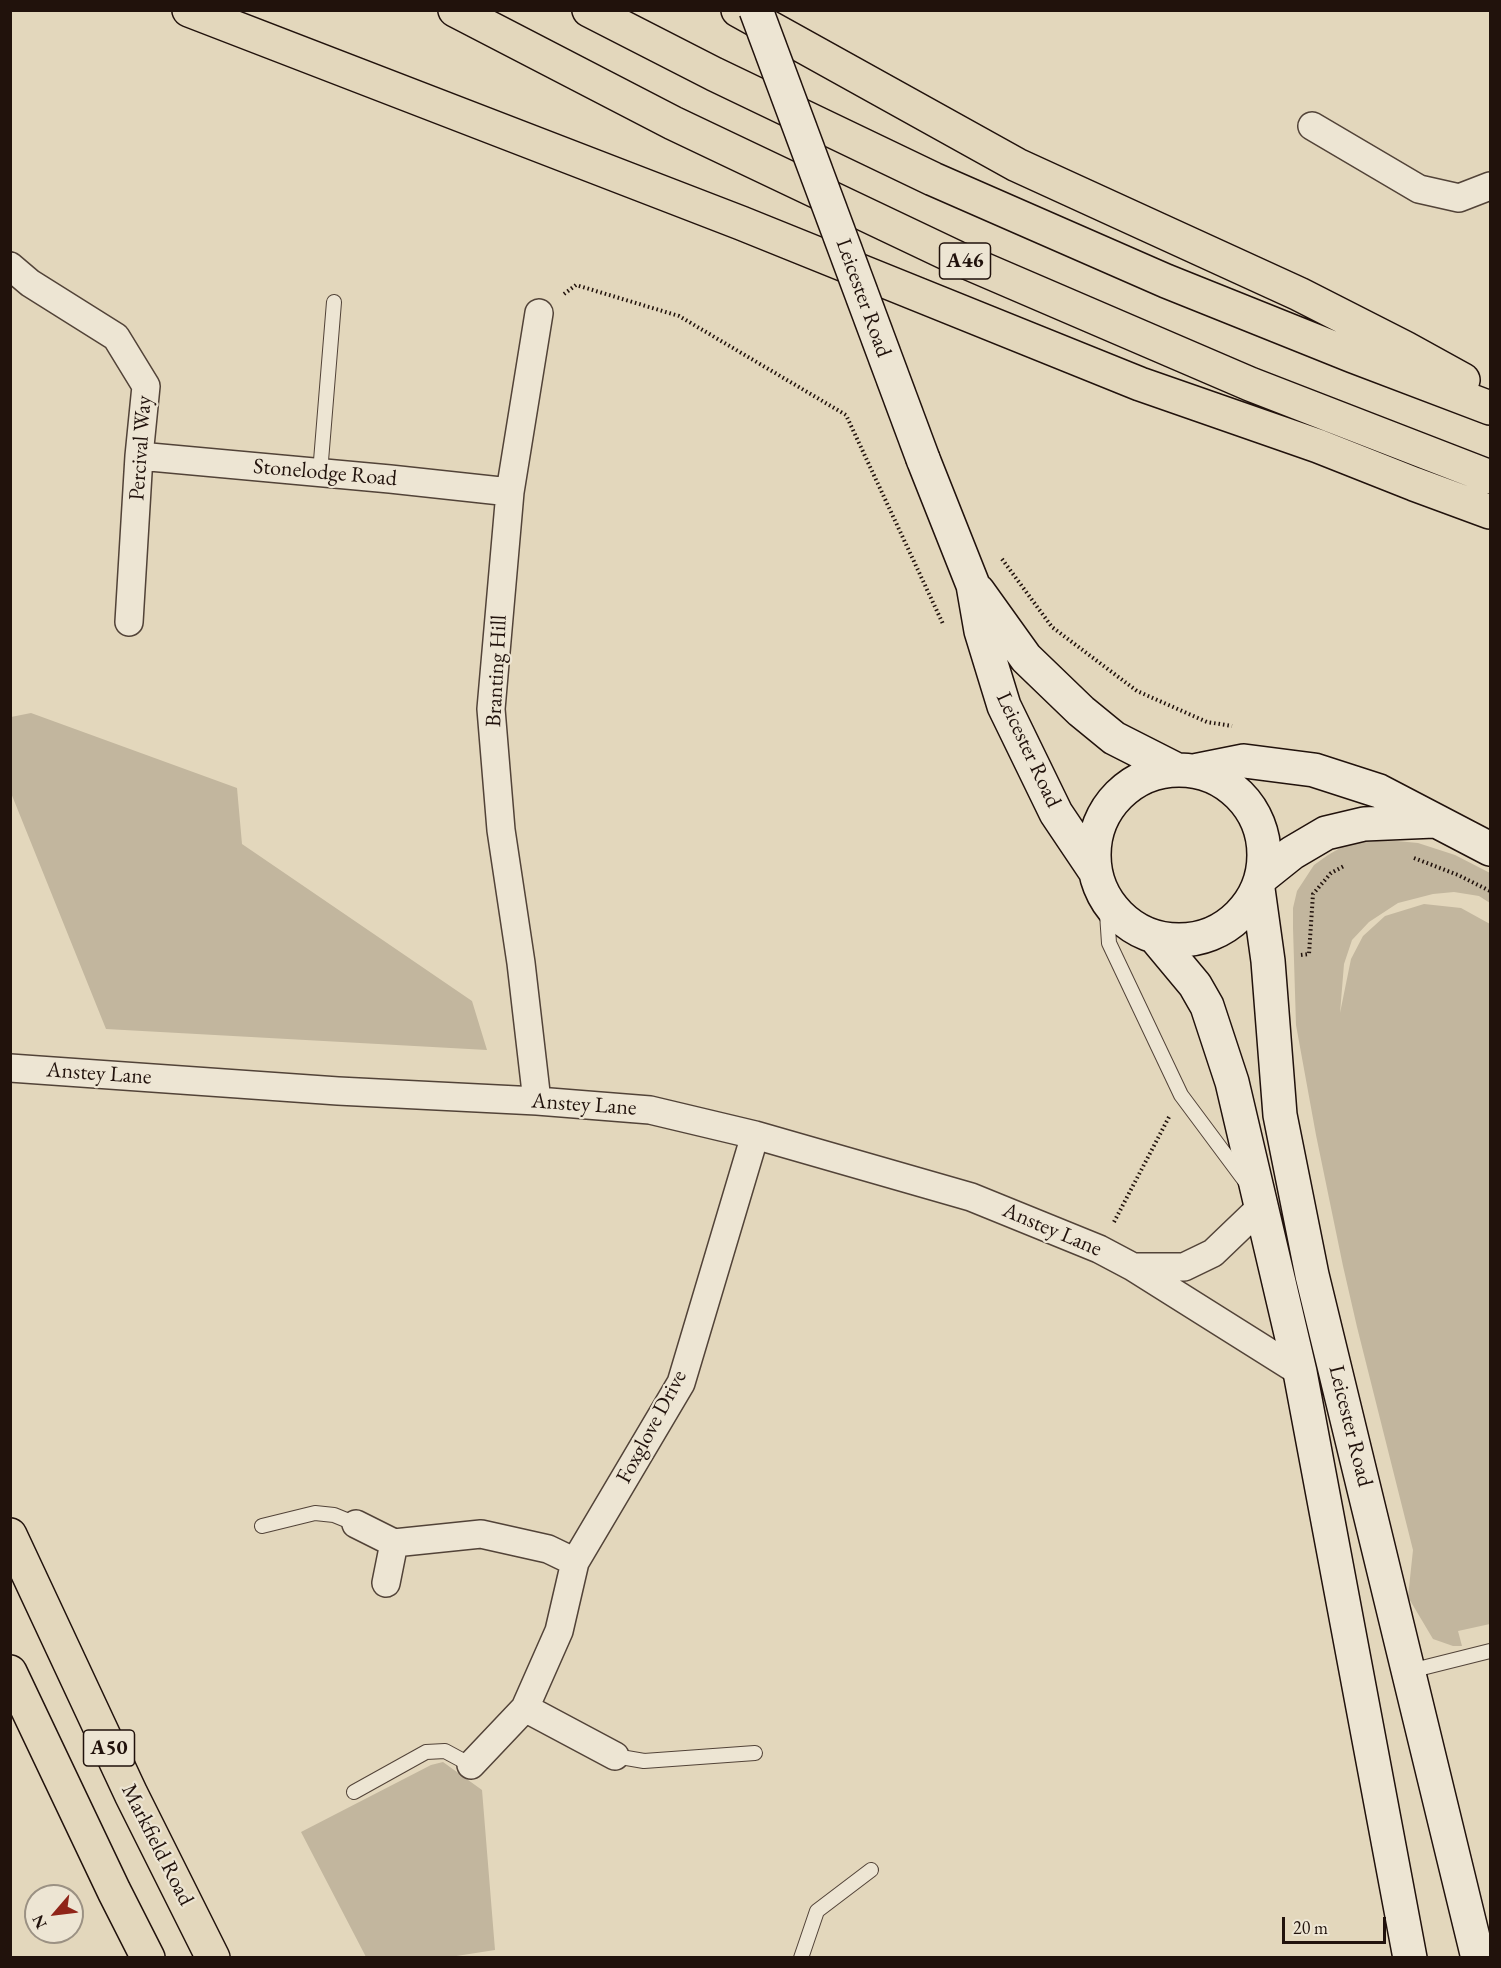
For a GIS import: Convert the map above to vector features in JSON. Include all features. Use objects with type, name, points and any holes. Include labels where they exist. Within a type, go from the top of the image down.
[{"type":"highway","points":[[189,10],[741,223],[1140,384],[1318,446],[1491,512]]},
{"type":"highway","name":"A46","points":[[455,10],[673,123],[957,258],[1250,384],[1491,477]]},
{"type":"highway","points":[[590,10],[724,79],[933,179],[1166,281],[1491,408]]},
{"type":"highway","points":[[738,10],[1017,165],[1299,294],[1406,348],[1491,395]]},
{"type":"highway","name":"Markfield Road","points":[[10,1535],[130,1794],[213,1958]]},
{"type":"highway","name":"A50","points":[[10,1672],[148,1958]]},
{"type":"street","name":"Leicester Road","points":[[756,10],[923,459],[973,585],[981,631],[1004,706],[1056,813],[1100,885]]},
{"type":"street","points":[[1312,126],[1419,189],[1459,198],[1491,186]]},
{"type":"street","name":"Percival Way","points":[[10,267],[30,283],[116,337],[146,386],[139,456],[129,622]]},
{"type":"street","name":"Branting Hill","points":[[537,1101],[521,963],[501,830],[491,709],[510,492],[539,313]]},
{"type":"street","name":"Stonelodge Road","points":[[139,456],[510,492]]},
{"type":"street","name":"Leicester Road","points":[[973,585],[1026,658],[1081,711],[1113,738],[1186,770]]},
{"type":"street","points":[[1434,821],[1364,824],[1326,833],[1292,853],[1260,883],[1242,914],[1220,931],[1186,940],[1155,937],[1128,924],[1100,885],[1096,836],[1111,804],[1136,782],[1186,770],[1244,761],[1314,770],[1379,791],[1491,849]]},
{"type":"street","points":[[1186,770],[1224,782],[1248,804],[1264,843],[1260,883]]},
{"type":"street","name":"Leicester Road","points":[[1260,883],[1280,1115],[1312,1275],[1478,1958]]},
{"type":"street","name":"Leicester Road","points":[[1155,937],[1195,985],[1207,1006],[1232,1082],[1300,1372],[1410,1958]]},
{"type":"street","name":"Anstey Lane","points":[[10,1068],[650,1110],[755,1135],[970,1197],[1099,1249],[1133,1267],[1300,1372]]},
{"type":"street","name":"Foxglove Drive","points":[[471,1765],[525,1708],[559,1631],[575,1562],[681,1383],[755,1135]]},
{"type":"street","name":"Anstey Lane","points":[[1133,1267],[1184,1267],[1213,1253],[1260,1203]]},
{"type":"street","points":[[356,1524],[394,1544],[482,1534],[548,1549],[575,1562]]},
{"type":"street","points":[[386,1583],[394,1544]]},
{"type":"street","points":[[525,1708],[615,1756]]},
{"type":"lane","points":[[320,473],[334,302]]},
{"type":"lane","points":[[1100,885],[1109,943],[1181,1095],[1260,1203]]},
{"type":"lane","points":[[262,1526],[315,1513],[334,1515],[356,1524]]},
{"type":"lane","points":[[1410,1671],[1491,1651]]},
{"type":"lane","points":[[354,1792],[426,1752],[444,1751],[471,1765]]},
{"type":"lane","points":[[615,1756],[644,1761],[756,1753]]},
{"type":"lane","points":[[801,1958],[817,1911],[871,1870]]},
{"type":"path","points":[[539,313],[576,285],[679,316],[846,415],[945,629]]},
{"type":"path","points":[[999,556],[1052,627],[1137,691],[1207,722],[1240,728]]},
{"type":"path","points":[[1326,833],[1344,866]]},
{"type":"path","points":[[1410,856],[1491,891]]},
{"type":"path","points":[[1268,962],[1309,954],[1313,894],[1330,873],[1344,866],[1355,864]]},
{"type":"path","points":[[1099,1249],[1170,1113]]},
{"type":"shaded area","points":[[31,713],[237,788],[242,844],[472,1001],[487,1050],[106,1029],[11,793],[11,717]]},
{"type":"shaded area","points":[[1386,840],[1418,843],[1455,855],[1490,873],[1490,903],[1479,896],[1454,892],[1433,894],[1398,903],[1369,922],[1352,940],[1344,964],[1340,1013],[1351,959],[1363,936],[1385,916],[1424,904],[1461,908],[1490,924],[1490,1624],[1458,1631],[1462,1646],[1453,1646],[1433,1639],[1408,1597],[1413,1550],[1343,1266],[1296,1025],[1293,908],[1297,891],[1314,865],[1328,855],[1342,847],[1357,843]]},
{"type":"shaded area","points":[[443,1762],[482,1790],[495,1950],[450,1957],[366,1957],[301,1832],[431,1765]]}]
